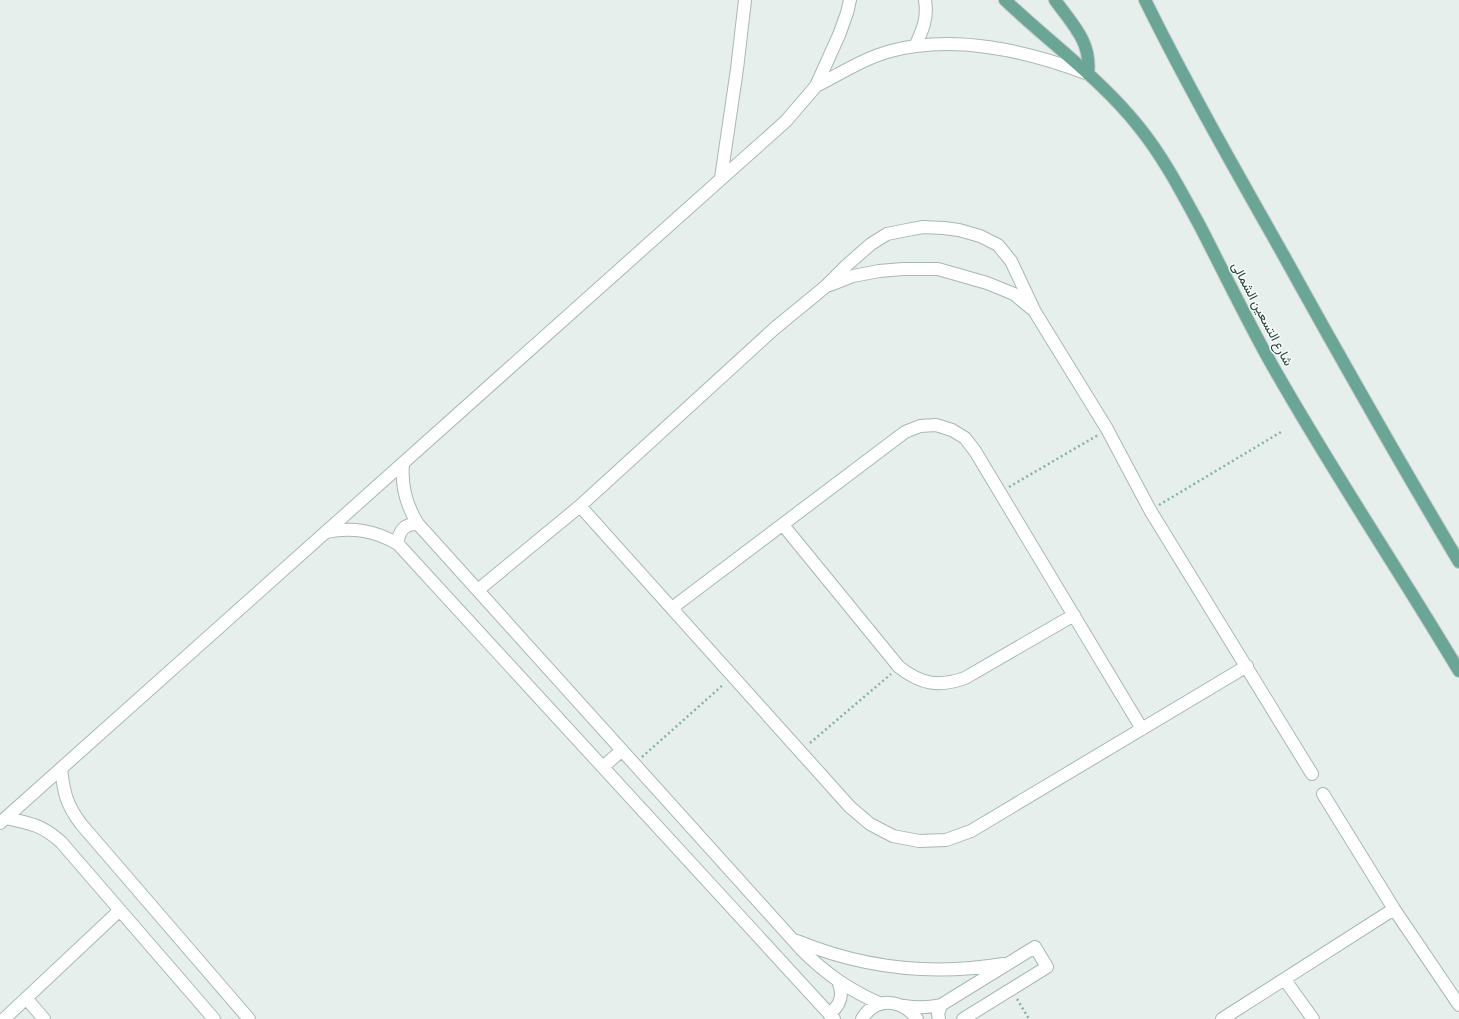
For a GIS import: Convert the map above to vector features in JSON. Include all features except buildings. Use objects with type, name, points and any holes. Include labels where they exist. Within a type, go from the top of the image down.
[{"type":"main road","name":"شارع التسعين الشمالى","points":[[1005,0],[1106,91],[1139,127],[1168,169],[1268,356],[1342,484],[1459,671]]},
{"type":"main road","points":[[1055,0],[1086,46],[1090,65],[1088,74]]},
{"type":"main road","points":[[1145,0],[1174,58],[1392,450],[1459,562]]},
{"type":"street","points":[[721,178],[737,69],[745,0]]},
{"type":"street","points":[[3,821],[786,121],[816,86],[839,35],[850,0]]},
{"type":"street","points":[[915,46],[925,24],[926,8],[924,0]]},
{"type":"street","points":[[816,86],[866,60],[890,51],[915,46],[974,46],[1004,49],[1061,63],[1088,74]]},
{"type":"street","points":[[478,590],[580,506],[775,328],[825,287],[871,244],[887,234],[923,227],[959,230],[980,236],[998,245],[1011,261],[1036,312],[1107,429],[1150,510],[1312,774]]},
{"type":"street","points":[[825,287],[854,276],[879,271],[938,269],[987,283],[1014,294],[1036,312]]},
{"type":"street","points":[[672,608],[905,432],[920,426],[936,425],[952,430],[965,438],[975,451],[1142,729]]},
{"type":"street","points":[[403,464],[402,478],[404,493],[418,524],[792,939],[819,966],[838,981],[859,994],[881,1004]]},
{"type":"street","points":[[580,506],[850,807],[870,824],[893,836],[919,841],[946,840],[971,831],[1247,666]]},
{"type":"street","points":[[398,544],[400,533],[403,528],[413,524],[418,524]]},
{"type":"street","points":[[782,525],[899,667],[910,676],[923,682],[938,684],[965,678],[1074,615]]},
{"type":"street","points":[[326,532],[350,529],[362,530],[381,535],[398,544],[832,1016],[841,1000],[841,987],[838,981]]},
{"type":"street","points":[[603,767],[622,750]]},
{"type":"street","points":[[61,769],[65,795],[71,810],[81,824],[248,1019]]},
{"type":"street","points":[[1323,794],[1394,909],[1459,1005]]},
{"type":"street","points":[[3,821],[32,823],[52,834],[214,1019]]},
{"type":"street","points":[[1222,1019],[1394,909]]},
{"type":"street","points":[[4,1019],[120,910]]},
{"type":"street","points":[[792,939],[813,948],[848,959],[899,968],[943,970],[988,967],[1010,963]]},
{"type":"street","points":[[862,1019],[870,1010],[881,1004],[894,1003],[916,1008],[929,1008],[941,1005],[1035,947],[1047,967],[964,1019]]},
{"type":"street","points":[[1285,980],[1313,1019]]},
{"type":"street","points":[[26,998],[44,1019]]},
{"type":"street","points":[[939,1019],[938,1014],[941,1005]]},
{"type":"street","points":[[904,1006],[912,1012],[917,1019]]},
{"type":"path","points":[[1000,492],[1107,429]]},
{"type":"path","points":[[1150,510],[1281,432]]},
{"type":"path","points":[[800,752],[899,667]]},
{"type":"path","points":[[634,764],[732,676]]},
{"type":"path","points":[[1011,989],[1030,1019]]}]
